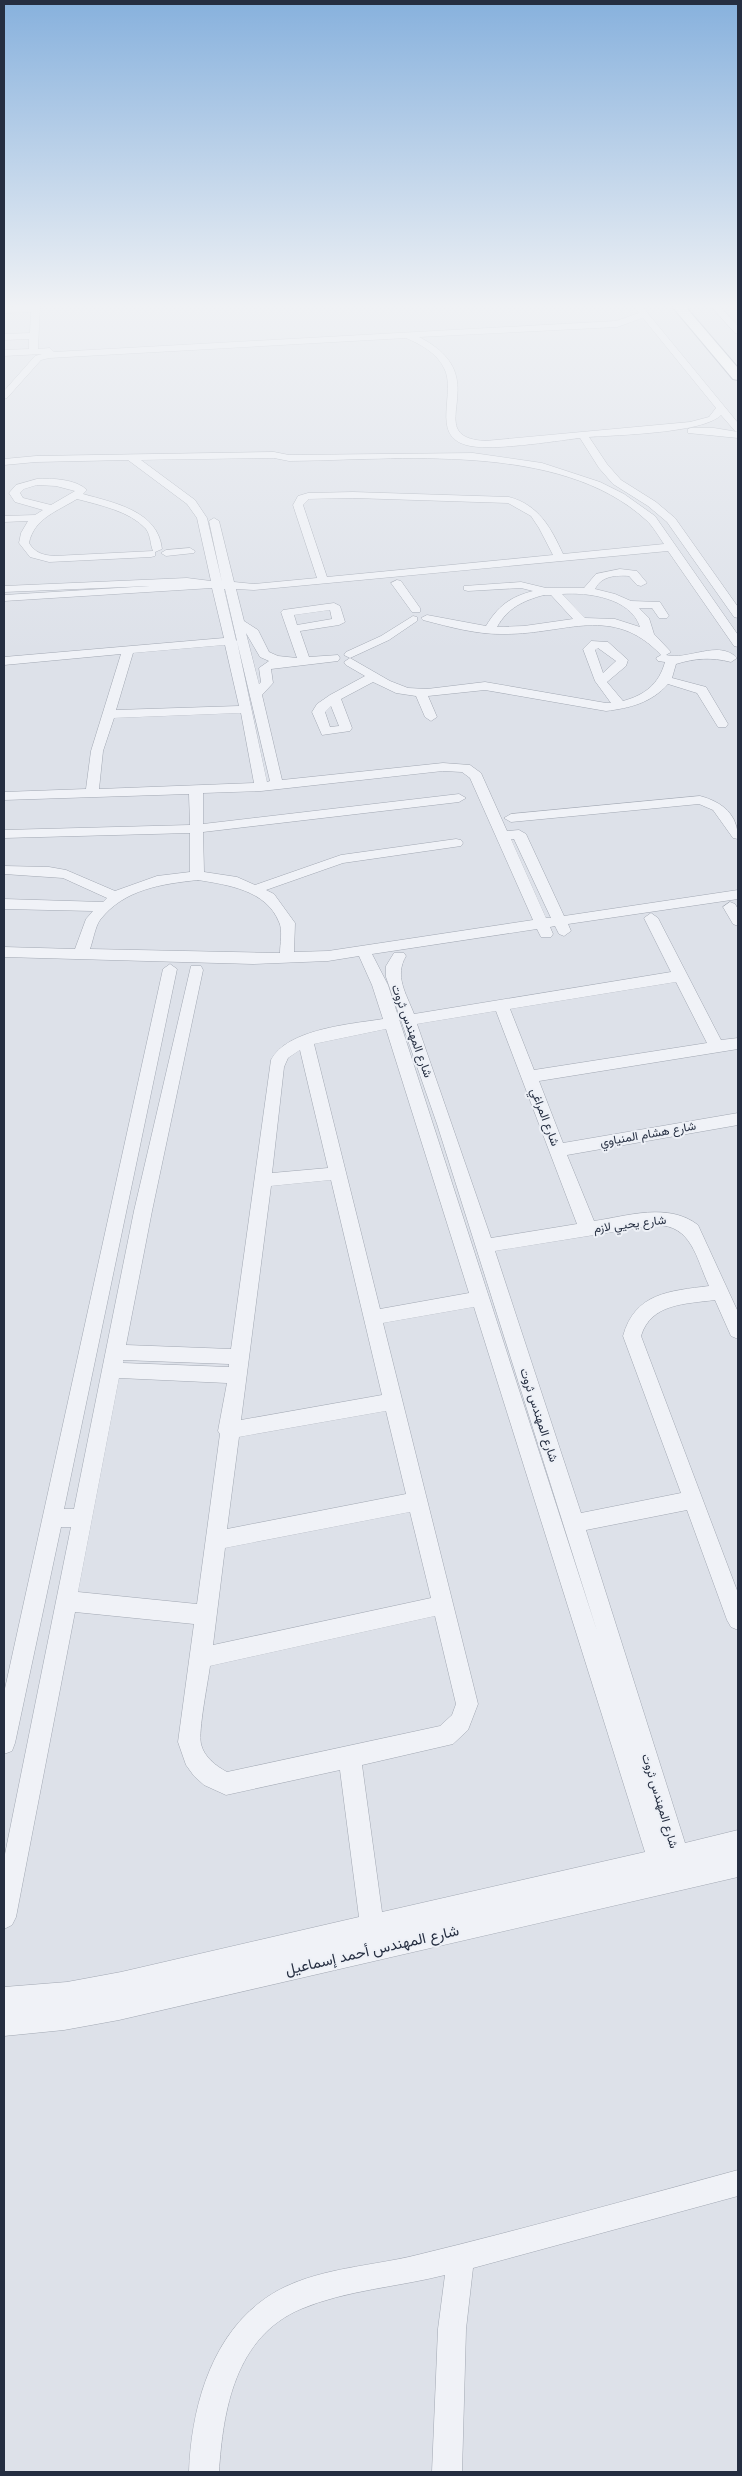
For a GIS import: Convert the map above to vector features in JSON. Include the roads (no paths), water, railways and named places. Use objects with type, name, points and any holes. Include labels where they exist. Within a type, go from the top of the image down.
[{"type":"street","points":[[450,421],[453,431],[460,439],[468,443],[583,435],[697,424],[707,421]]},
{"type":"street","points":[[590,446],[611,438],[697,431],[714,430],[738,435]]},
{"type":"street","points":[[4,462],[36,459],[274,455],[290,452],[443,444],[453,431]]},
{"type":"street","points":[[583,435],[603,466],[617,482],[670,520],[738,615]]},
{"type":"street","points":[[503,442],[500,451],[505,459]]},
{"type":"street","points":[[274,455],[289,458],[449,454],[505,459],[570,474],[620,496],[650,518],[738,643]]},
{"type":"street","points":[[4,455],[36,459]]},
{"type":"street","points":[[153,457],[207,504],[214,519],[277,785]]},
{"type":"street","points":[[131,458],[171,486],[198,510],[203,522],[246,709],[260,787]]},
{"type":"street","points":[[570,474],[590,473],[603,466]]},
{"type":"street","points":[[53,509],[19,500],[14,492],[23,485],[39,482],[81,490],[76,495],[53,509],[38,518],[29,528],[24,538],[26,549],[30,553],[46,559],[97,558],[190,550]]},
{"type":"street","points":[[620,496],[631,492]]},
{"type":"street","points":[[76,495],[140,518],[155,532],[158,552]]},
{"type":"street","points":[[322,576],[298,505],[302,498],[308,496],[353,495],[509,500],[523,506],[539,517],[558,554]]},
{"type":"street","points":[[7,519],[38,518]]},
{"type":"street","points":[[7,519],[29,528]]},
{"type":"street","points":[[4,589],[190,588],[204,584],[254,587],[441,570],[669,545]]},
{"type":"street","points":[[231,586],[558,554],[587,553]]},
{"type":"street","points":[[352,578],[370,583],[403,586],[441,570]]},
{"type":"street","points":[[588,591],[595,580],[605,574],[633,573],[641,583]]},
{"type":"street","points":[[468,588],[521,585],[549,590],[588,591],[609,596],[629,605],[643,616],[648,627],[649,636]]},
{"type":"street","points":[[403,586],[415,614],[427,618],[490,630],[523,630],[581,621],[618,624],[649,636],[674,656],[719,654],[735,661]]},
{"type":"street","points":[[4,598],[122,588]]},
{"type":"street","points":[[549,590],[581,621]]},
{"type":"street","points":[[490,630],[501,612],[508,605],[520,599],[549,590]]},
{"type":"street","points":[[629,605],[656,604],[663,616]]},
{"type":"street","points":[[716,610],[718,627],[725,645],[735,661]]},
{"type":"street","points":[[350,658],[385,638],[415,614]]},
{"type":"street","points":[[618,624],[643,616]]},
{"type":"street","points":[[240,624],[254,632],[260,650],[270,661],[334,658],[340,654],[350,658],[374,676],[400,690],[421,693],[482,686],[520,690],[592,706],[622,706],[648,696],[666,680],[674,656]]},
{"type":"street","points":[[292,629],[298,661]]},
{"type":"street","points":[[674,656],[716,650],[725,645]]},
{"type":"street","points":[[4,661],[128,650],[232,646],[246,651]]},
{"type":"street","points":[[92,794],[97,751],[128,650]]},
{"type":"street","points":[[256,694],[267,683],[265,671],[270,661]]},
{"type":"street","points":[[334,698],[374,676]]},
{"type":"street","points":[[666,680],[692,685],[702,690],[722,724]]},
{"type":"street","points":[[601,681],[611,698],[622,706]]},
{"type":"street","points":[[421,693],[431,717]]},
{"type":"street","points":[[107,714],[246,709]]},
{"type":"street","points":[[4,796],[92,794],[179,788],[196,791],[260,787],[435,767],[465,768],[476,776],[504,836],[543,929]]},
{"type":"street","points":[[196,791],[197,876]]},
{"type":"street","points":[[4,834],[197,829],[459,798]]},
{"type":"street","points":[[511,818],[700,800],[711,802],[725,813],[738,835]]},
{"type":"street","points":[[504,836],[519,834],[562,926]]},
{"type":"street","points":[[256,889],[341,859],[456,843]]},
{"type":"street","points":[[4,870],[49,871],[66,874],[116,897]]},
{"type":"street","points":[[81,954],[84,934],[96,915],[116,897],[152,882],[197,876],[233,880],[256,889],[276,904],[284,913],[290,927],[292,942],[287,958]]},
{"type":"street","points":[[4,962],[196,970],[286,969],[562,926],[738,894]]},
{"type":"street","points":[[4,904],[104,907]]},
{"type":"street","points":[[562,926],[651,918],[734,906],[738,921]]},
{"type":"street","points":[[651,918],[717,1047]]},
{"type":"street","points":[[4,952],[287,958],[399,956],[543,929]]},
{"type":"street","name":"شارع المهندس ثروت","points":[[366,956],[385,978],[484,1246],[574,1522],[672,1869]]},
{"type":"street","name":"شارع المهندس ثروت","points":[[385,978],[399,956]]},
{"type":"street","points":[[4,1742],[170,969]]},
{"type":"street","points":[[4,1917],[143,1210],[196,970]]},
{"type":"street","points":[[306,1042],[467,1704],[464,1717],[456,1729],[445,1736],[226,1784],[212,1778],[201,1769],[193,1756],[189,1742],[204,1615],[278,1058],[285,1051],[306,1042],[400,1022],[681,976]]},
{"type":"street","name":"شارع المراغي","points":[[501,1005],[588,1229]]},
{"type":"street","name":"شارع المهندس ثروت","points":[[400,1022],[471,1271],[672,1869]]},
{"type":"street","points":[[529,1077],[738,1044]]},
{"type":"street","name":"شارع هشام المنياوي","points":[[558,1150],[738,1118]]},
{"type":"street","points":[[263,1180],[339,1173]]},
{"type":"street","name":"شارع يحيي لازم","points":[[484,1246],[656,1218],[669,1218],[682,1222],[692,1230],[738,1330]]},
{"type":"street","points":[[471,1271],[491,1268]]},
{"type":"street","points":[[721,1292],[652,1305],[640,1312],[634,1323],[632,1336],[738,1620]]},
{"type":"street","points":[[374,1317],[480,1299]]},
{"type":"street","points":[[113,1361],[237,1366]]},
{"type":"street","points":[[228,1432],[394,1401]]},
{"type":"street","points":[[574,1522],[692,1500]]},
{"type":"street","points":[[214,1541],[418,1501]]},
{"type":"street","points":[[52,1517],[83,1519]]},
{"type":"street","points":[[67,1601],[204,1615]]},
{"type":"street","points":[[199,1658],[442,1605]]},
{"type":"street","points":[[350,1757],[372,1926]]},
{"type":"street","name":"شارع المهندس أحمد إسماعيل","points":[[4,2023],[64,2018],[119,2008],[672,1869],[738,1842]]},
{"type":"street","name":"شارع المهندس أحمد إسماعيل","points":[[4,1999],[94,1989],[372,1926],[672,1869],[738,1865]]},
{"type":"street","points":[[204,2472],[208,2418],[217,2385],[230,2356],[248,2331],[270,2311],[293,2298],[318,2290],[461,2256],[738,2184]]},
{"type":"street","points":[[447,2472],[452,2329],[461,2256]]}]
